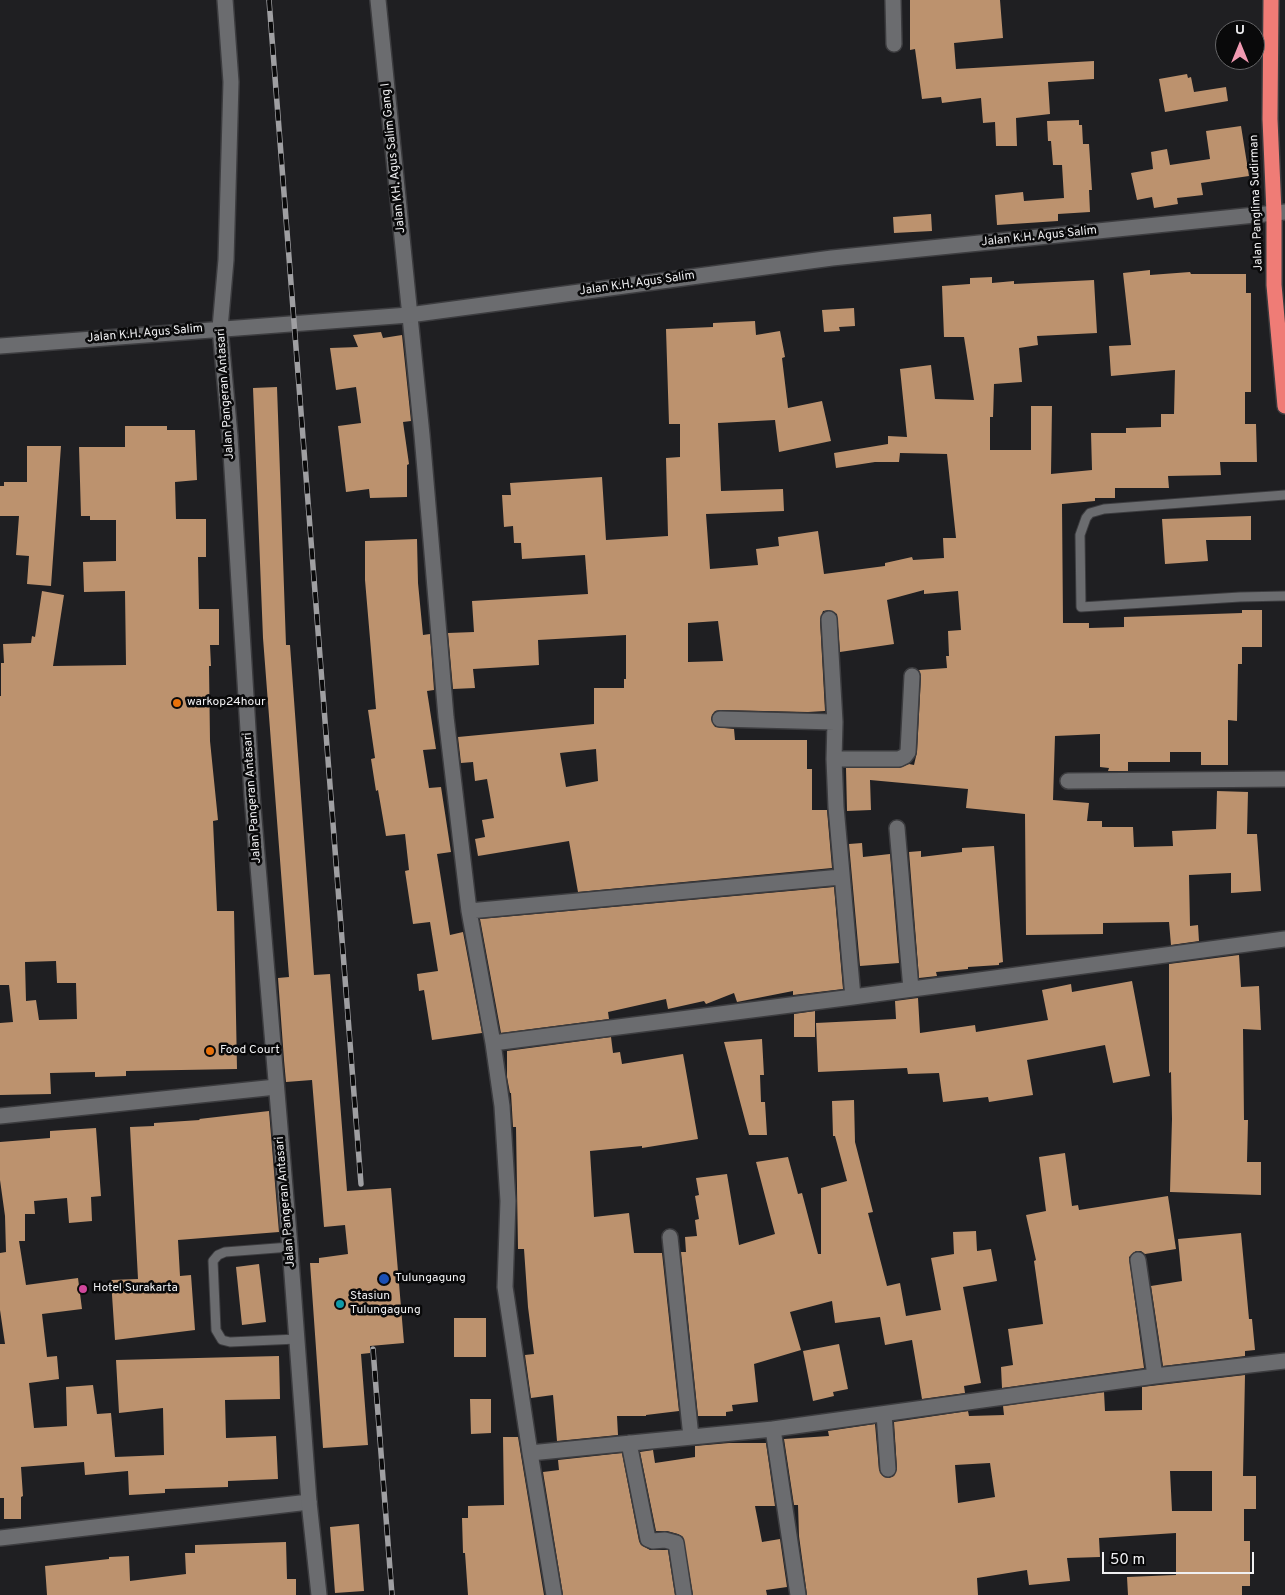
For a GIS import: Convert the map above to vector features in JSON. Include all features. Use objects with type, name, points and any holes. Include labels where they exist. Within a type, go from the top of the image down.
[{"type":"highway","name":"Jalan Panglima Sudirman","points":[[1271,0],[1270,119],[1279,212],[1274,285],[1285,406]]},
{"type":"street","name":"Jalan Pangeran Antasari","points":[[225,0],[231,82],[226,260],[220,328],[230,436],[252,795],[290,1247],[309,1502],[319,1595]]},
{"type":"street","name":"Jalan KH. Agus Salim Gang I","points":[[378,0],[422,435],[446,717],[469,912],[493,1043],[502,1106],[508,1201],[505,1287],[554,1595]]},
{"type":"street","points":[[893,0],[894,44]]},
{"type":"street","name":"Jalan K.H. Agus Salim","points":[[0,346],[409,315],[832,258],[1279,212]]},
{"type":"street","points":[[829,620],[841,877],[853,997]]},
{"type":"street","points":[[834,759],[899,759],[905,756],[908,752],[912,676]]},
{"type":"street","points":[[720,719],[835,722]]},
{"type":"street","points":[[1068,781],[1285,779]]},
{"type":"street","points":[[897,828],[911,989]]},
{"type":"street","points":[[469,912],[841,877]]},
{"type":"street","points":[[493,1043],[853,997],[1285,938]]},
{"type":"street","points":[[0,1116],[276,1087]]},
{"type":"street","points":[[670,1237],[691,1437]]},
{"type":"street","points":[[1138,1260],[1155,1376]]},
{"type":"street","points":[[530,1453],[773,1429],[1155,1376],[1285,1361]]},
{"type":"street","points":[[884,1414],[888,1469]]},
{"type":"street","points":[[773,1429],[798,1595]]},
{"type":"street","points":[[629,1443],[648,1539],[676,1543],[684,1595]]},
{"type":"street","points":[[0,1538],[309,1502]]},
{"type":"lane","points":[[1285,495],[1104,509],[1090,513],[1086,518],[1080,535],[1081,607],[1285,596]]},
{"type":"lane","points":[[290,1247],[225,1252],[213,1261],[216,1330],[222,1340],[230,1342],[297,1339]]},
{"type":"building","points":[[910,0],[1000,0],[1003,38],[954,43],[956,69],[1094,61],[1094,79],[1048,82],[1050,114],[1016,118],[1017,146],[996,146],[995,122],[983,123],[981,98],[942,103],[941,97],[922,99],[915,49],[910,50]]},
{"type":"building","points":[[1187,74],[1188,78],[1191,77],[1194,92],[1226,87],[1228,101],[1165,112],[1159,79]]},
{"type":"building","points":[[1079,120],[1079,125],[1082,125],[1083,144],[1089,144],[1092,190],[1089,190],[1090,212],[1058,214],[1058,221],[997,225],[995,195],[1023,192],[1024,201],[1064,198],[1062,165],[1053,165],[1051,141],[1048,141],[1047,121]]},
{"type":"building","points":[[1241,126],[1249,176],[1201,183],[1203,195],[1177,198],[1178,204],[1154,208],[1152,197],[1137,200],[1131,173],[1153,169],[1151,152],[1167,149],[1170,165],[1210,159],[1206,131]]},
{"type":"building","points":[[931,214],[932,231],[894,233],[893,217]]},
{"type":"building","points":[[1150,270],[1150,275],[1190,272],[1191,274],[1246,274],[1246,293],[1251,293],[1251,392],[1245,392],[1245,424],[1256,424],[1257,462],[1220,462],[1221,475],[1168,476],[1169,488],[1115,488],[1115,498],[1095,498],[1095,501],[1062,504],[1063,623],[1089,623],[1089,628],[1124,627],[1124,617],[1242,613],[1242,610],[1262,610],[1262,647],[1242,647],[1242,664],[1238,664],[1237,721],[1228,720],[1228,765],[1201,765],[1201,752],[1170,752],[1170,762],[1128,762],[1128,771],[1108,771],[1109,768],[1100,767],[1100,734],[1055,736],[1053,800],[1089,803],[1087,821],[1102,821],[1102,827],[1133,827],[1134,847],[1173,846],[1172,831],[1216,829],[1217,791],[1248,792],[1247,834],[1257,834],[1261,891],[1231,893],[1231,873],[1189,875],[1190,926],[1198,925],[1199,941],[1171,945],[1169,922],[1103,923],[1103,934],[1026,935],[1025,814],[966,808],[968,789],[870,780],[871,810],[847,811],[846,768],[899,768],[909,764],[914,765],[917,752],[921,676],[919,670],[947,668],[946,656],[949,656],[948,631],[961,630],[958,591],[924,594],[924,590],[887,600],[894,644],[840,652],[837,614],[829,610],[823,611],[820,620],[825,711],[720,710],[715,711],[712,715],[711,719],[715,727],[734,729],[735,740],[807,740],[807,769],[812,769],[812,810],[827,810],[832,868],[578,892],[569,841],[478,856],[475,839],[485,837],[482,820],[494,818],[487,779],[475,781],[473,762],[461,763],[458,737],[594,724],[594,688],[624,688],[624,679],[626,679],[626,635],[538,640],[539,665],[473,669],[475,688],[453,689],[448,633],[474,632],[472,601],[588,594],[585,555],[522,559],[521,543],[514,543],[513,526],[504,527],[502,495],[511,495],[510,483],[602,477],[606,540],[668,536],[666,458],[680,457],[680,424],[669,424],[666,329],[713,327],[713,323],[755,321],[756,335],[780,331],[785,357],[782,358],[788,408],[822,401],[831,441],[779,452],[775,420],[718,423],[721,491],[783,489],[784,511],[706,514],[710,569],[758,565],[756,549],[779,546],[778,537],[818,531],[824,574],[885,566],[885,563],[912,557],[913,560],[944,558],[943,538],[956,538],[947,454],[900,453],[899,462],[875,462],[836,468],[834,453],[888,444],[888,436],[907,437],[900,369],[931,365],[935,399],[974,400],[964,337],[944,337],[942,286],[970,284],[970,278],[992,277],[992,283],[1014,281],[1014,284],[1094,280],[1097,333],[1037,336],[1038,345],[1019,348],[1022,382],[994,384],[993,417],[990,417],[990,450],[1031,450],[1031,406],[1052,406],[1051,474],[1092,470],[1091,433],[1126,433],[1126,428],[1161,427],[1161,414],[1174,414],[1175,370],[1111,376],[1109,346],[1131,345],[1123,273]],"holes":[[[718,621],[723,661],[688,662],[688,623]],[[596,749],[598,781],[566,787],[560,753]]]},
{"type":"building","points":[[854,308],[855,326],[839,327],[840,331],[824,332],[822,310]]},
{"type":"building","points":[[381,332],[383,338],[402,335],[411,421],[403,422],[409,464],[407,465],[407,497],[370,498],[369,489],[346,492],[338,426],[361,423],[356,387],[336,390],[330,348],[358,347],[353,335]]},
{"type":"building","points":[[277,387],[286,645],[290,645],[314,975],[330,974],[347,1191],[391,1188],[404,1343],[370,1346],[370,1353],[361,1354],[368,1445],[323,1448],[310,1263],[319,1263],[319,1258],[348,1254],[345,1225],[324,1227],[312,1080],[286,1082],[284,1060],[278,978],[289,977],[263,638],[253,388]]},
{"type":"building","points":[[125,426],[167,426],[167,430],[195,430],[197,480],[175,482],[176,519],[206,519],[206,557],[198,557],[199,609],[219,609],[219,645],[210,645],[211,666],[209,666],[210,741],[218,820],[213,821],[217,911],[234,911],[237,1069],[126,1071],[126,1076],[95,1077],[95,1072],[50,1073],[51,1094],[0,1095],[0,1023],[13,1022],[9,985],[0,985],[0,696],[1,663],[4,663],[3,644],[31,643],[32,636],[35,637],[42,591],[64,595],[53,666],[126,665],[125,591],[84,592],[83,562],[116,561],[116,520],[90,520],[90,516],[81,516],[79,447],[125,447]],"holes":[[[56,961],[57,983],[76,983],[77,1019],[39,1020],[36,1000],[26,1001],[25,962]]]},
{"type":"building","points":[[27,446],[61,446],[51,586],[27,584],[29,556],[16,555],[19,516],[0,516],[0,486],[4,486],[4,482],[27,482]]},
{"type":"building","points":[[1251,516],[1251,540],[1206,540],[1208,561],[1165,564],[1162,519]]},
{"type":"building","points":[[417,539],[418,583],[423,635],[430,634],[434,690],[427,691],[436,749],[423,750],[429,788],[441,787],[451,852],[437,854],[450,935],[463,932],[482,1033],[432,1040],[424,990],[419,991],[417,974],[438,971],[430,922],[413,924],[405,871],[409,870],[405,834],[386,836],[371,759],[375,758],[368,710],[376,709],[365,580],[365,541]]},
{"type":"building","points":[[862,843],[863,857],[890,854],[899,963],[860,966],[849,844]]},
{"type":"building","points":[[994,846],[1003,962],[999,963],[999,965],[936,972],[937,976],[919,978],[909,852],[921,851],[921,857],[962,852],[962,848]]},
{"type":"building","points":[[834,887],[843,989],[793,995],[793,991],[737,1002],[734,993],[706,1004],[704,1001],[668,1009],[666,999],[608,1012],[609,1019],[501,1033],[480,919]]},
{"type":"building","points":[[1239,955],[1241,987],[1259,986],[1261,1030],[1243,1029],[1244,1120],[1248,1120],[1247,1162],[1261,1162],[1261,1195],[1170,1192],[1172,1119],[1171,1072],[1169,1073],[1169,964]]},
{"type":"building","points":[[1132,981],[1150,1076],[1113,1083],[1105,1045],[1027,1060],[1033,1095],[989,1102],[988,1097],[943,1102],[939,1073],[908,1074],[907,1068],[818,1072],[816,1023],[896,1019],[895,1001],[918,998],[920,1033],[975,1025],[976,1032],[1048,1020],[1042,990],[1071,984],[1072,992]]},
{"type":"building","points":[[815,1011],[815,1037],[794,1037],[794,1014]]},
{"type":"building","points":[[611,1037],[613,1053],[620,1052],[622,1064],[683,1054],[698,1139],[642,1148],[642,1146],[590,1151],[594,1217],[629,1213],[634,1253],[662,1253],[679,1411],[646,1416],[617,1416],[618,1435],[557,1441],[553,1395],[531,1398],[525,1355],[534,1354],[528,1307],[524,1249],[518,1249],[516,1127],[513,1127],[511,1093],[507,1077],[507,1051]]},
{"type":"building","points":[[762,1039],[764,1075],[760,1075],[761,1102],[765,1102],[767,1135],[749,1135],[724,1042]]},
{"type":"building","points":[[854,1100],[855,1142],[873,1212],[868,1213],[887,1286],[900,1283],[906,1316],[941,1310],[931,1258],[954,1254],[953,1232],[976,1231],[977,1251],[991,1249],[997,1281],[963,1287],[981,1383],[964,1386],[965,1393],[922,1399],[912,1340],[885,1345],[880,1317],[835,1323],[832,1301],[790,1312],[801,1350],[754,1364],[758,1402],[732,1405],[733,1411],[726,1412],[726,1416],[698,1416],[681,1252],[686,1252],[685,1237],[697,1236],[695,1220],[699,1219],[695,1196],[699,1195],[696,1178],[727,1174],[739,1245],[775,1234],[756,1162],[788,1157],[798,1194],[802,1193],[818,1254],[821,1254],[821,1188],[847,1181],[835,1136],[833,1136],[832,1101]]},
{"type":"building","points":[[269,1111],[279,1232],[178,1240],[180,1276],[191,1275],[195,1330],[115,1340],[111,1280],[138,1279],[130,1127],[154,1126],[154,1123],[200,1120]]},
{"type":"building","points":[[96,1128],[101,1196],[91,1197],[92,1221],[69,1223],[67,1198],[34,1201],[35,1214],[25,1214],[25,1241],[19,1241],[26,1285],[78,1278],[82,1309],[42,1314],[47,1357],[57,1356],[59,1379],[29,1383],[34,1428],[67,1426],[66,1387],[93,1385],[97,1414],[111,1413],[115,1457],[164,1455],[163,1408],[119,1413],[116,1360],[279,1356],[280,1399],[225,1400],[226,1438],[276,1436],[278,1479],[228,1481],[228,1487],[165,1489],[165,1493],[129,1495],[128,1471],[85,1475],[84,1462],[21,1467],[23,1496],[21,1497],[21,1519],[4,1519],[4,1498],[0,1498],[0,1344],[5,1344],[0,1310],[0,1253],[6,1252],[5,1216],[0,1180],[0,1142],[50,1138],[50,1131]]},
{"type":"building","points":[[1065,1153],[1072,1206],[1078,1205],[1079,1210],[1168,1196],[1176,1249],[1145,1254],[1141,1251],[1136,1251],[1129,1257],[1144,1368],[1002,1388],[1001,1367],[1013,1365],[1008,1329],[1043,1324],[1034,1261],[1036,1260],[1026,1215],[1046,1211],[1039,1157]]},
{"type":"building","points":[[1241,1233],[1249,1319],[1252,1319],[1255,1350],[1245,1351],[1245,1356],[1163,1366],[1151,1286],[1182,1281],[1178,1239]]},
{"type":"building","points":[[259,1264],[266,1322],[242,1325],[236,1267]]},
{"type":"building","points":[[454,1318],[486,1318],[486,1357],[454,1357]]},
{"type":"building","points":[[839,1344],[848,1389],[833,1392],[834,1396],[813,1401],[803,1351]]},
{"type":"building","points":[[1245,1375],[1243,1476],[1256,1476],[1256,1509],[1244,1509],[1244,1541],[1250,1541],[1250,1586],[1242,1586],[1242,1595],[1128,1595],[1127,1577],[1176,1575],[1176,1533],[1099,1538],[1100,1557],[1067,1558],[1070,1581],[1029,1585],[1027,1570],[977,1578],[978,1595],[807,1595],[799,1536],[798,1505],[794,1505],[784,1439],[829,1436],[828,1431],[875,1424],[879,1470],[884,1477],[889,1478],[894,1476],[897,1469],[894,1422],[968,1411],[969,1416],[1004,1415],[1003,1406],[1104,1392],[1105,1411],[1142,1410],[1142,1387]],"holes":[[[990,1463],[995,1497],[958,1503],[955,1465]],[[1170,1471],[1212,1471],[1212,1511],[1172,1511]]]},
{"type":"building","points":[[470,1399],[491,1399],[491,1433],[471,1434]]},
{"type":"building","points":[[503,1437],[518,1437],[544,1595],[468,1595],[465,1553],[463,1553],[462,1518],[468,1518],[468,1506],[504,1505]]},
{"type":"building","points":[[729,1443],[766,1443],[775,1506],[755,1506],[762,1542],[780,1539],[787,1587],[766,1590],[767,1595],[693,1595],[683,1537],[667,1531],[656,1531],[640,1452],[653,1450],[655,1463],[695,1457],[695,1446]]},
{"type":"building","points":[[622,1453],[639,1541],[641,1545],[650,1550],[668,1550],[675,1595],[563,1595],[543,1472],[559,1470],[558,1460]]},
{"type":"building","points":[[359,1524],[364,1591],[335,1593],[330,1527]]},
{"type":"building","points":[[286,1542],[287,1579],[296,1579],[296,1595],[47,1595],[45,1566],[129,1556],[130,1581],[186,1574],[185,1553],[195,1553],[195,1545]]},
{"type":"railway","points":[[269,0],[361,1184]]},
{"type":"railway","points":[[373,1349],[392,1595]]},
{"type":"place","name":"warkop24hour","points":[[177,703]]},
{"type":"place","name":"Food Court","points":[[210,1051]]},
{"type":"place","name":"Tulungagung","points":[[384,1279]]},
{"type":"place","name":"Hotel Surakarta","points":[[83,1289]]},
{"type":"place","name":"Stasiun Tulungagung","points":[[340,1304]]}]
